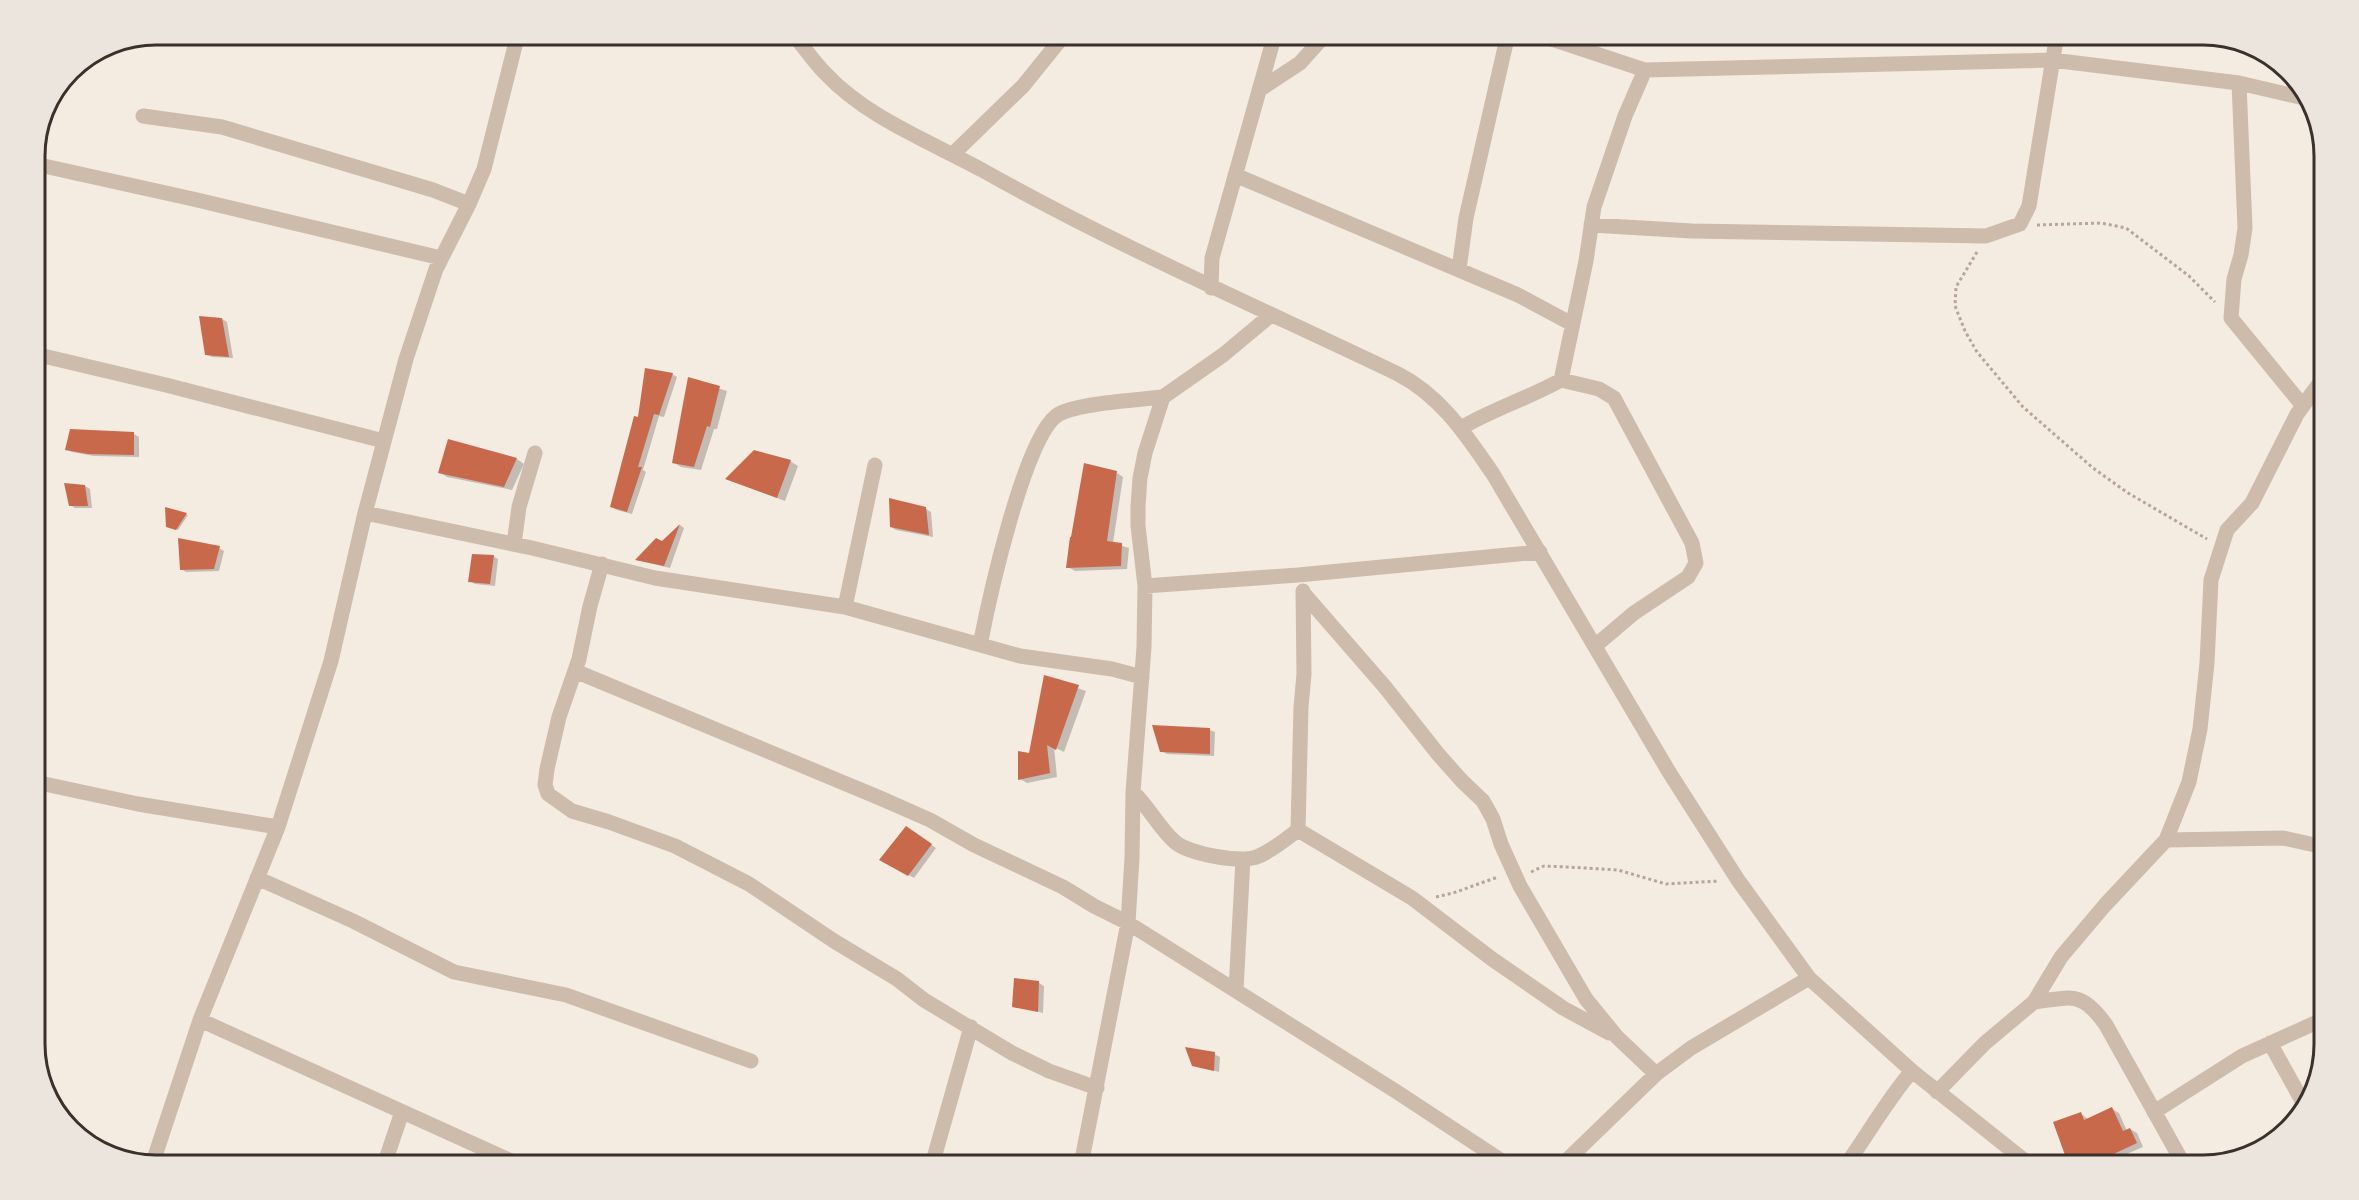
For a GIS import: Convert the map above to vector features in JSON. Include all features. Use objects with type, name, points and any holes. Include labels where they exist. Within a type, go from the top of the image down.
[{"type":"street","points":[[155,1155],[200,1020],[278,827],[331,661],[365,513],[406,359],[441,258],[484,169],[515,45]]},
{"type":"street","points":[[803,45],[825,74],[854,99],[901,129],[953,154],[1047,207],[1211,288],[1417,384],[1437,401],[1461,428],[1493,474],[1669,772],[1738,880],[1809,978],[1912,1071],[2016,1155]]},
{"type":"street","points":[[953,154],[1023,86],[1056,45]]},
{"type":"street","points":[[1211,288],[1212,258],[1272,45]]},
{"type":"street","points":[[1259,90],[1300,63],[1316,45]]},
{"type":"street","points":[[1459,269],[1466,218],[1505,45]]},
{"type":"street","points":[[1569,45],[1645,70],[2052,60],[2239,83],[2296,96]]},
{"type":"street","points":[[1591,225],[1692,231],[1986,236],[2020,224],[2029,206],[2055,45]]},
{"type":"street","points":[[1561,380],[1586,261],[1591,225],[1602,181],[1624,116],[1645,70]]},
{"type":"street","points":[[2239,83],[2245,228],[2234,279],[2231,318],[2303,406]]},
{"type":"street","points":[[142,116],[222,127],[433,190],[469,204]]},
{"type":"street","points":[[45,166],[441,258]]},
{"type":"street","points":[[1235,175],[1518,295],[1572,324]]},
{"type":"street","points":[[980,645],[1002,545],[1022,483],[1047,425],[1058,414],[1080,407],[1163,397],[1223,355],[1271,315]]},
{"type":"street","points":[[45,356],[376,439]]},
{"type":"street","points":[[1461,428],[1561,380],[1599,389],[1614,398],[1692,543],[1696,563],[1688,577],[1634,613],[1595,645]]},
{"type":"street","points":[[1937,1092],[1985,1043],[2034,1002],[2061,957],[2105,905],[2166,840],[2189,782],[2200,729],[2207,663],[2211,580],[2227,530],[2252,503],[2303,406],[2314,391]]},
{"type":"street","points":[[1083,1155],[1128,923],[1145,586],[1138,526],[1140,478],[1163,397]]},
{"type":"street","points":[[514,544],[519,507],[536,453]]},
{"type":"street","points":[[845,607],[875,465]]},
{"type":"street","points":[[365,513],[514,544],[655,578],[845,607],[1020,656],[1112,669],[1142,677]]},
{"type":"street","points":[[1145,586],[1298,575],[1540,552]]},
{"type":"street","points":[[602,564],[575,671],[559,717],[547,769],[545,785],[548,794],[572,811],[675,846],[749,884],[924,1000],[1012,1053],[1048,1071],[1097,1088]]},
{"type":"street","points":[[1298,575],[1305,595],[1298,830]]},
{"type":"street","points":[[1305,595],[1371,670],[1438,754],[1483,801],[1493,819],[1501,844],[1520,886],[1586,999],[1617,1037],[1656,1074]]},
{"type":"street","points":[[575,671],[930,820],[975,845],[1063,887],[1128,923],[1236,990],[1491,1155]]},
{"type":"street","points":[[45,784],[138,804],[278,827]]},
{"type":"street","points":[[1133,792],[1144,802],[1174,841],[1185,849],[1243,859],[1258,857],[1298,830]]},
{"type":"street","points":[[1298,830],[1412,898],[1492,959],[1563,1008],[1617,1037]]},
{"type":"street","points":[[2166,840],[2283,838],[2314,845]]},
{"type":"street","points":[[1236,990],[1243,859]]},
{"type":"street","points":[[257,878],[353,921],[454,972],[566,995],[751,1061]]},
{"type":"street","points":[[1573,1155],[1656,1074],[1691,1048],[1809,978]]},
{"type":"street","points":[[2034,1002],[2068,998],[2083,1000],[2095,1009],[2178,1155]]},
{"type":"street","points":[[200,1020],[496,1155]]},
{"type":"street","points":[[2154,1112],[2242,1056],[2314,1024]]},
{"type":"street","points":[[935,1155],[971,1027]]},
{"type":"street","points":[[2270,1043],[2300,1097]]},
{"type":"street","points":[[1854,1155],[1896,1090],[1912,1071]]},
{"type":"street","points":[[388,1155],[402,1112]]},
{"type":"path","points":[[2020,224],[2101,223],[2126,228],[2189,276],[2231,318]]},
{"type":"path","points":[[1986,236],[1956,287],[1955,306],[1977,352],[2023,407],[2093,468],[2136,498],[2222,548]]},
{"type":"path","points":[[1412,898],[1428,898],[1453,893],[1501,876],[1522,876],[1544,866],[1618,870],[1666,884],[1738,880]]},
{"type":"building","points":[[199,316],[222,318],[229,357],[205,355]]},
{"type":"building","points":[[645,368],[673,373],[659,415],[654,414],[638,467],[642,467],[627,512],[610,507],[634,416],[638,417]]},
{"type":"building","points":[[688,377],[720,386],[710,427],[707,426],[694,467],[672,463]]},
{"type":"building","points":[[70,429],[134,432],[134,455],[88,454],[65,450]]},
{"type":"building","points":[[448,439],[517,458],[504,487],[438,473]]},
{"type":"building","points":[[754,450],[791,460],[777,498],[725,479]]},
{"type":"building","points":[[1084,463],[1117,471],[1107,541],[1122,543],[1121,566],[1066,568]]},
{"type":"building","points":[[64,483],[85,485],[88,506],[69,506]]},
{"type":"building","points":[[889,498],[926,507],[929,535],[890,527]]},
{"type":"building","points":[[165,507],[187,513],[176,530],[166,527]]},
{"type":"building","points":[[680,524],[664,566],[635,560],[656,538],[662,541]]},
{"type":"building","points":[[178,538],[220,546],[214,569],[180,570]]},
{"type":"building","points":[[472,554],[494,555],[490,584],[468,582]]},
{"type":"building","points":[[1044,675],[1079,685],[1056,750],[1047,745],[1050,773],[1018,780],[1018,751],[1029,753]]},
{"type":"building","points":[[1152,725],[1210,728],[1210,754],[1160,752]]},
{"type":"building","points":[[906,826],[932,844],[908,876],[879,860]]},
{"type":"building","points":[[1014,978],[1039,981],[1038,1012],[1012,1007]]},
{"type":"building","points":[[1185,1047],[1215,1052],[1214,1071],[1192,1066]]},
{"type":"building","points":[[2112,1107],[2123,1131],[2130,1128],[2137,1143],[2111,1155],[2065,1155],[2053,1122],[2081,1112],[2084,1120]]}]
